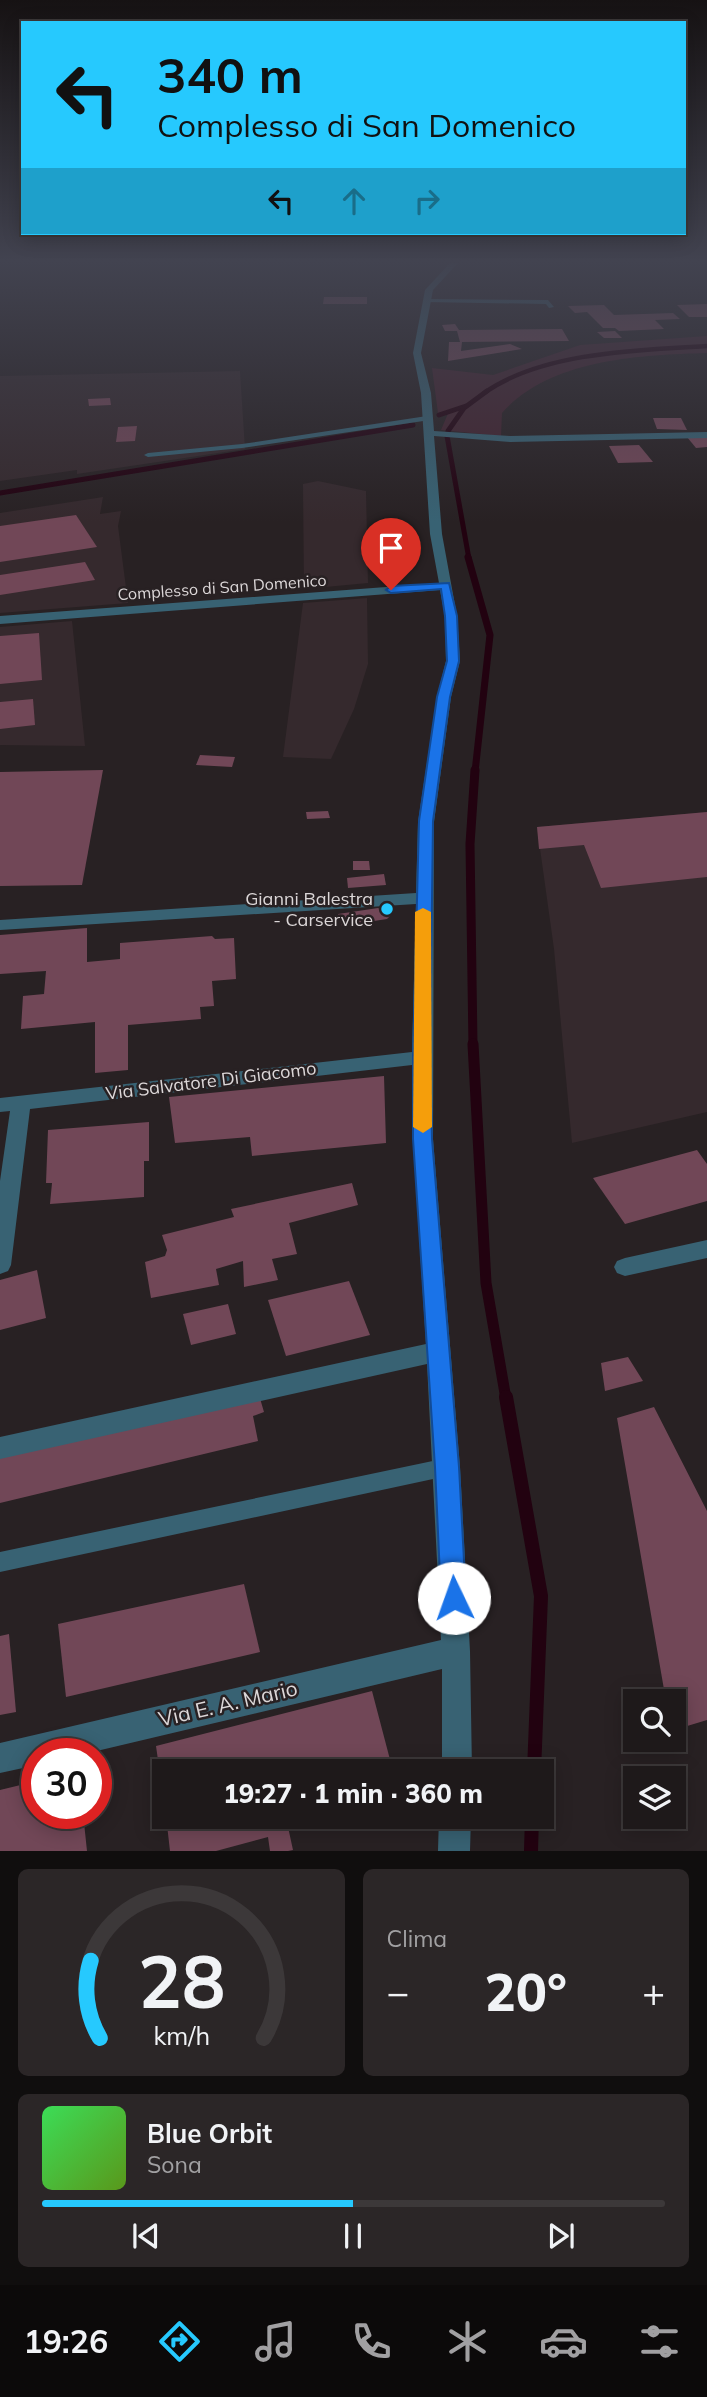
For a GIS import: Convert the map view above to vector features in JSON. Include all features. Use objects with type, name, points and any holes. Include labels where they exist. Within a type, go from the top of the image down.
[{"type":"street","points":[[418,349],[426,393],[436,534],[451,616],[453,661],[444,697],[430,788],[423,898],[422,1057],[423,1139],[447,1467],[456,1651],[457,1759]]},
{"type":"street","points":[[427,425],[510,439],[707,435]]},
{"type":"street","name":"Complesso di San Domenico","points":[[0,620],[446,586]]},
{"type":"street","points":[[0,925],[423,898]]},
{"type":"street","name":"Via Salvatore Di Giacomo","points":[[10,1103],[422,1057]]},
{"type":"street","points":[[0,1265],[10,1103]]},
{"type":"street","points":[[625,1267],[707,1249]]},
{"type":"street","points":[[0,1448],[439,1351]]},
{"type":"street","name":"Via E. A. Mario","points":[[0,1758],[456,1651]]},
{"type":"street","points":[[454,1851],[455,1829]]},
{"type":"lane","points":[[148,456],[427,425]]},
{"type":"lane","points":[[0,1562],[447,1467]]},
{"type":"shaded area","points":[[567,349],[707,349],[707,353],[653,356],[597,364],[545,381],[522,395],[502,413],[501,436],[441,430],[449,411],[438,413],[432,368],[493,375]]},
{"type":"shaded area","points":[[240,371],[245,449],[77,474],[77,470],[0,481],[0,376]]},
{"type":"shaded area","points":[[318,481],[366,491],[368,583],[304,589],[303,484]]},
{"type":"shaded area","points":[[103,497],[100,514],[121,511],[118,526],[128,603],[0,613],[0,513]]},
{"type":"shaded area","points":[[367,598],[368,664],[354,709],[331,759],[283,757],[303,603]]},
{"type":"shaded area","points":[[72,621],[85,746],[0,745],[0,627]]},
{"type":"shaded area","points":[[707,812],[707,1112],[572,1143],[554,949],[537,827]]},
{"type":"building","points":[[449,349],[520,349],[448,361]]},
{"type":"building","points":[[110,398],[111,405],[89,406],[88,399]]},
{"type":"building","points":[[653,418],[681,418],[687,430],[657,429]]},
{"type":"building","points":[[137,426],[135,441],[116,442],[118,427]]},
{"type":"building","points":[[687,437],[707,437],[707,447],[696,448]]},
{"type":"building","points":[[639,445],[653,462],[618,463],[609,446]]},
{"type":"building","points":[[76,515],[97,547],[0,562],[0,526]]},
{"type":"building","points":[[85,562],[95,580],[0,595],[0,575]]},
{"type":"building","points":[[39,633],[42,680],[0,684],[0,636]]},
{"type":"building","points":[[33,699],[35,725],[0,729],[0,702]]},
{"type":"building","points":[[200,755],[235,757],[232,767],[196,765]]},
{"type":"building","points":[[103,770],[82,885],[0,886],[0,772]]},
{"type":"building","points":[[328,811],[330,818],[307,819],[306,812]]},
{"type":"building","points":[[707,812],[707,877],[601,888],[584,845],[539,849],[537,827]]},
{"type":"building","points":[[353,861],[369,861],[370,870],[353,870]]},
{"type":"building","points":[[384,874],[386,885],[348,888],[347,878]]},
{"type":"building","points":[[378,908],[392,914],[387,919],[342,926],[338,914]]},
{"type":"building","points":[[87,928],[87,962],[120,959],[120,943],[212,936],[215,939],[234,938],[236,979],[212,981],[214,1006],[200,1007],[201,1019],[128,1025],[128,1070],[95,1073],[95,1022],[21,1029],[23,996],[44,994],[46,971],[0,974],[0,935]]},
{"type":"building","points":[[384,1076],[386,1143],[252,1156],[250,1137],[175,1143],[169,1097]]},
{"type":"building","points":[[149,1122],[149,1161],[144,1161],[144,1197],[50,1204],[52,1183],[46,1183],[48,1130]]},
{"type":"building","points":[[697,1150],[707,1164],[707,1201],[625,1224],[593,1178]]},
{"type":"building","points":[[352,1183],[358,1205],[289,1223],[297,1254],[272,1259],[278,1280],[244,1287],[243,1261],[216,1269],[219,1285],[151,1298],[145,1262],[165,1256],[167,1250],[162,1235],[234,1217],[231,1209]]},
{"type":"building","points":[[37,1270],[46,1318],[0,1330],[0,1280]]},
{"type":"building","points":[[349,1281],[370,1335],[286,1356],[268,1300]]},
{"type":"building","points":[[228,1304],[236,1334],[191,1345],[183,1314]]},
{"type":"building","points":[[628,1357],[643,1381],[605,1391],[601,1363]]},
{"type":"building","points":[[259,1395],[264,1412],[253,1416],[258,1441],[0,1503],[0,1455]]},
{"type":"building","points":[[654,1407],[707,1511],[707,1720],[686,1726],[686,1689],[664,1689],[617,1418]]},
{"type":"building","points":[[244,1584],[260,1652],[66,1697],[58,1624]]},
{"type":"building","points":[[9,1634],[16,1712],[0,1715],[0,1636]]},
{"type":"building","points":[[372,1691],[390,1759],[158,1759],[156,1746]]},
{"type":"building","points":[[21,1785],[21,1829],[85,1829],[87,1851],[0,1851],[0,1790]]},
{"type":"building","points":[[167,1829],[288,1829],[293,1850],[270,1851],[268,1837],[216,1851],[170,1851]]},
{"type":"waterway","points":[[486,392],[507,379],[562,361],[647,349]]},
{"type":"waterway","points":[[448,431],[464,408],[486,392]]},
{"type":"waterway","points":[[439,415],[466,406]]},
{"type":"waterway","points":[[0,493],[413,425]]},
{"type":"waterway","points":[[447,436],[469,559]]},
{"type":"waterway","points":[[468,557],[490,635],[475,772]]},
{"type":"waterway","points":[[473,1046],[470,844],[475,770]]},
{"type":"waterway","points":[[473,1044],[486,1283],[506,1399]]},
{"type":"waterway","points":[[506,1397],[541,1596],[534,1759]]},
{"type":"waterway","points":[[531,1851],[532,1829]]},
{"type":"slow traffic","points":[[423,912],[423,1127]]},
{"type":"place","name":"Gianni Balestra - Carservice","points":[[387,909]]},
{"type":"route","points":[[391,590],[446,586],[451,616],[453,661],[444,697],[426,821],[422,1057],[423,1139],[454,1598]]}]
